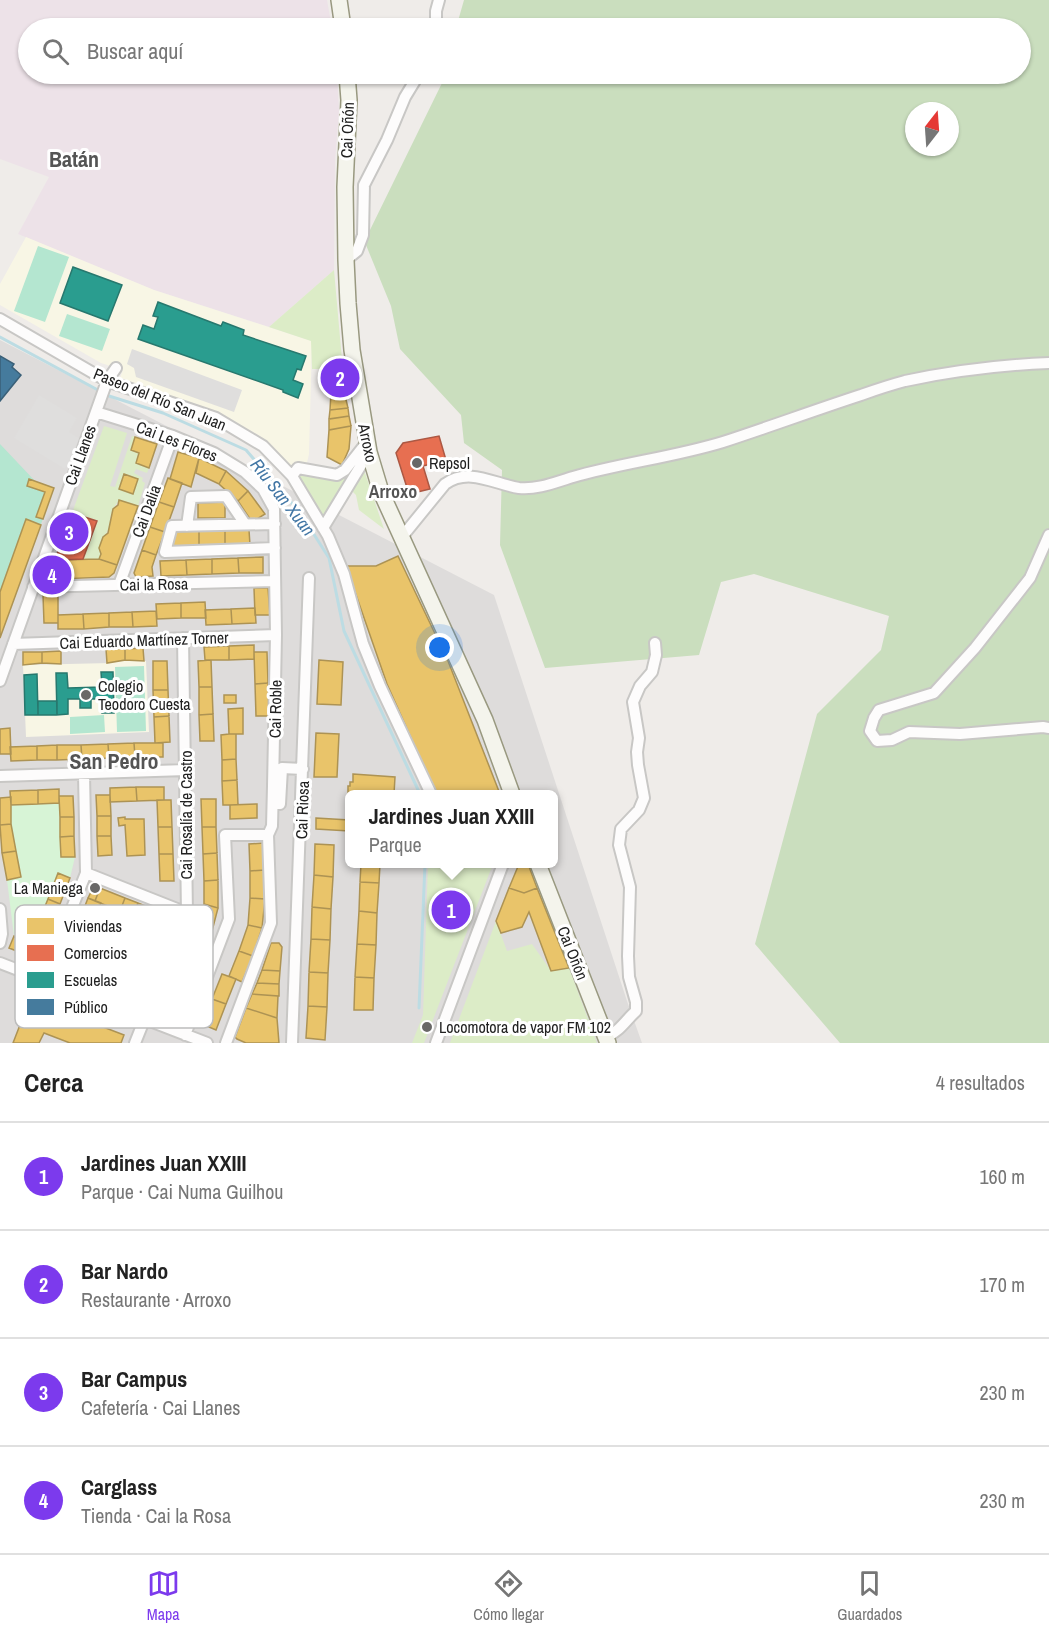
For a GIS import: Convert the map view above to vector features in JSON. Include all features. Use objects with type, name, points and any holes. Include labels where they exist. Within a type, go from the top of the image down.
[{"type":"street","points":[[339,0],[342,18]]},
{"type":"street","points":[[436,18],[439,0]]},
{"type":"street","name":"Cai Oñón","points":[[345,187],[348,84]]},
{"type":"street","points":[[346,260],[357,251],[363,235],[364,185],[413,84]]},
{"type":"street","name":"Arroxo","points":[[345,187],[346,260],[352,350],[368,447],[381,492],[485,720],[510,790]]},
{"type":"street","name":"Paseo del Río San Juan","points":[[0,319],[107,381],[216,418],[263,446],[292,476],[323,528],[344,573],[363,644],[429,790]]},
{"type":"street","points":[[401,538],[446,484],[454,478],[480,477],[521,488],[541,486],[602,469],[723,442],[904,381],[1012,365],[1049,363]]},
{"type":"street","name":"Cai Llanes","points":[[0,681],[107,381],[116,368]]},
{"type":"street","name":"Cai Les Flores","points":[[96,412],[173,436],[214,453],[245,472],[263,489],[274,509],[275,581]]},
{"type":"street","name":"Cai Dalia","points":[[119,585],[173,436]]},
{"type":"street","points":[[292,476],[298,468],[337,475],[368,447]]},
{"type":"street","points":[[323,528],[368,447]]},
{"type":"street","points":[[188,526],[191,497],[226,496],[245,524]]},
{"type":"street","points":[[274,524],[172,526],[165,552],[275,550]]},
{"type":"street","points":[[1049,536],[1030,578],[975,648],[934,693],[879,710],[870,731],[877,741],[892,740],[909,732],[960,734],[1049,728]]},
{"type":"street","name":"Cai Riosa","points":[[292,1043],[309,578]]},
{"type":"street","name":"Cai la Rosa","points":[[33,587],[275,581]]},
{"type":"street","name":"Cai Roble","points":[[226,1043],[271,923],[268,835],[272,826],[275,581]]},
{"type":"street","name":"Cai Eduardo Martínez Torner","points":[[13,644],[276,635]]},
{"type":"street","name":"Cai Rosalía de Castro","points":[[183,638],[186,905]]},
{"type":"street","points":[[608,1040],[636,1011],[636,1002],[629,977],[630,887],[619,845],[621,829],[639,810],[644,798],[638,765],[639,738],[633,702],[640,686],[652,672],[656,655],[655,644]]},
{"type":"street","points":[[273,786],[278,786],[276,805],[280,804],[282,768],[303,769]]},
{"type":"street","points":[[0,776],[186,770]]},
{"type":"street","points":[[73,905],[86,873],[84,774]]},
{"type":"street","points":[[213,961],[229,919],[225,836],[268,835]]},
{"type":"street","points":[[436,1043],[502,868]]},
{"type":"street","name":"Cai Oñón","points":[[540,868],[608,1040]]},
{"type":"street","points":[[86,873],[166,905]]},
{"type":"street","points":[[0,909],[2,934],[0,943]]},
{"type":"street","points":[[0,963],[15,969]]},
{"type":"street","name":"Cai Rosalía de Castro","points":[[135,1043],[141,1028]]},
{"type":"street","points":[[167,1028],[207,1043]]},
{"type":"street","points":[[185,1035],[188,1028]]},
{"type":"shaded area","points":[[0,0],[327,0],[330,18],[18,18],[18,84],[338,84],[339,110],[335,161],[334,270],[269,327],[154,290],[18,234],[49,177],[0,159]]},
{"type":"shaded area","points":[[26,237],[154,290],[312,341],[309,454],[306,467],[303,465],[290,466],[263,438],[218,413],[120,378],[123,370],[101,363],[0,305],[0,284]]},
{"type":"shaded area","points":[[0,340],[494,595],[558,790],[345,790],[345,868],[558,868],[558,790],[642,1043],[0,1043]]},
{"type":"shaded area","points":[[132,349],[242,390],[234,412],[136,377],[134,368],[127,364]]},
{"type":"shaded area","points":[[39,395],[77,418],[69,432],[80,439],[75,454],[65,469],[14,438]]},
{"type":"shaded area","name":"Colegio Teodoro Cuesta","points":[[111,661],[146,661],[149,732],[26,737],[23,665],[111,663]]},
{"type":"green space","points":[[464,0],[1049,0],[1049,1043],[840,1043],[755,944],[817,714],[881,650],[889,616],[754,574],[721,582],[699,655],[545,668],[500,545],[502,470],[464,443],[461,415],[400,349],[391,306],[366,245],[369,232],[442,84],[1031,84],[1031,18],[459,18]]},
{"type":"green space","points":[[38,246],[69,257],[45,322],[14,311]]},
{"type":"green space","points":[[334,270],[343,371],[328,373],[323,369],[312,369],[311,341],[269,327]]},
{"type":"green space","points":[[67,314],[110,329],[102,351],[59,336]]},
{"type":"green space","points":[[104,426],[127,433],[110,486],[115,487],[132,436],[135,437],[131,450],[139,453],[136,462],[149,468],[147,473],[136,469],[134,473],[143,478],[142,481],[145,483],[138,506],[119,500],[113,509],[111,524],[99,559],[83,559],[96,521],[72,513]]},
{"type":"green space","points":[[0,444],[35,481],[54,488],[0,638]]},
{"type":"green space","points":[[363,467],[384,529],[359,510],[356,495],[350,489]]},
{"type":"green space","points":[[297,472],[339,479],[348,477],[324,518],[297,477]]},
{"type":"green space","points":[[144,666],[146,731],[117,732],[115,667]]},
{"type":"green space","points":[[104,715],[105,732],[70,734],[70,717]]},
{"type":"green space","points":[[59,803],[61,857],[75,857],[70,878],[58,874],[45,905],[15,905],[15,936],[7,880],[21,877],[11,824],[11,805]]},
{"type":"green space","points":[[428,868],[491,868],[424,1043],[412,1043],[423,1015]]},
{"type":"green space","points":[[496,921],[507,951],[532,944],[551,971],[569,968],[597,1043],[450,1043]]},
{"type":"building: Viviendas","points":[[344,391],[348,408],[330,410],[331,393]]},
{"type":"building: Viviendas","points":[[348,408],[349,416],[329,419],[330,410]]},
{"type":"building: Viviendas","points":[[349,416],[351,426],[329,430],[329,419]]},
{"type":"building: Viviendas","points":[[351,426],[349,449],[342,465],[327,457],[329,430]]},
{"type":"building: Viviendas","points":[[135,437],[157,444],[149,468],[136,463],[139,453],[131,450]]},
{"type":"building: Viviendas","points":[[178,452],[199,458],[191,487],[170,479]]},
{"type":"building: Viviendas","points":[[199,458],[226,471],[219,484],[196,473]]},
{"type":"building: Viviendas","points":[[226,471],[248,491],[238,501],[219,484]]},
{"type":"building: Viviendas","points":[[124,474],[138,479],[133,494],[119,489]]},
{"type":"building: Viviendas","points":[[168,478],[182,483],[174,507],[159,502]]},
{"type":"building: Viviendas","points":[[29,479],[54,488],[43,519],[36,517],[45,492],[27,486]]},
{"type":"building: Viviendas","points":[[248,491],[265,514],[252,522],[238,501]]},
{"type":"building: Viviendas","points":[[119,500],[138,506],[117,565],[99,559],[101,554],[99,548],[103,537],[108,533],[113,509],[118,505]]},
{"type":"building: Viviendas","points":[[159,502],[174,507],[165,532],[150,527]]},
{"type":"building: Viviendas","points":[[225,502],[225,518],[198,518],[198,503]]},
{"type":"building: Viviendas","points":[[26,519],[41,525],[0,638],[0,592]]},
{"type":"building: Viviendas","points":[[150,527],[165,532],[156,555],[142,550]]},
{"type":"building: Viviendas","points":[[225,530],[249,530],[250,545],[225,546]]},
{"type":"building: Viviendas","points":[[225,530],[225,546],[199,546],[199,531]]},
{"type":"building: Viviendas","points":[[199,531],[199,546],[173,547],[173,532]]},
{"type":"building: Viviendas","points":[[142,550],[156,555],[152,567],[153,576],[136,577],[134,573]]},
{"type":"building: Viviendas","points":[[398,556],[448,661],[498,790],[434,790],[387,684],[346,566],[376,566]]},
{"type":"building: Viviendas","points":[[263,557],[263,573],[239,573],[238,558]]},
{"type":"building: Viviendas","points":[[238,558],[239,573],[212,574],[212,559]]},
{"type":"building: Viviendas","points":[[99,559],[117,565],[114,573],[109,577],[60,579],[60,560]]},
{"type":"building: Viviendas","points":[[212,559],[212,574],[187,575],[186,560]]},
{"type":"building: Viviendas","points":[[186,560],[187,575],[161,576],[160,561]]},
{"type":"building: Viviendas","points":[[254,588],[268,588],[270,615],[255,615]]},
{"type":"building: Viviendas","points":[[43,595],[58,595],[58,623],[44,623]]},
{"type":"building: Viviendas","points":[[205,602],[206,618],[181,618],[181,603]]},
{"type":"building: Viviendas","points":[[181,603],[181,618],[157,619],[156,604]]},
{"type":"building: Viviendas","points":[[255,608],[256,623],[232,624],[231,609]]},
{"type":"building: Viviendas","points":[[231,609],[232,624],[206,625],[205,610]]},
{"type":"building: Viviendas","points":[[156,611],[157,626],[133,627],[132,612]]},
{"type":"building: Viviendas","points":[[132,612],[133,627],[109,627],[109,613]]},
{"type":"building: Viviendas","points":[[109,613],[109,627],[84,629],[83,614]]},
{"type":"building: Viviendas","points":[[83,614],[84,629],[58,629],[58,615]]},
{"type":"building: Viviendas","points":[[254,645],[254,659],[229,660],[229,646]]},
{"type":"building: Viviendas","points":[[229,646],[229,660],[205,660],[204,647]]},
{"type":"building: Viviendas","points":[[143,648],[144,661],[125,660],[125,649]]},
{"type":"building: Viviendas","points":[[106,649],[125,649],[125,660],[107,663]]},
{"type":"building: Viviendas","points":[[61,651],[61,664],[42,663],[42,652]]},
{"type":"building: Viviendas","points":[[23,652],[42,652],[42,663],[23,665]]},
{"type":"building: Viviendas","points":[[254,652],[267,652],[268,683],[255,684]]},
{"type":"building: Viviendas","points":[[211,660],[212,687],[199,687],[198,661]]},
{"type":"building: Viviendas","points":[[319,660],[343,662],[341,705],[317,704]]},
{"type":"building: Viviendas","points":[[153,661],[167,661],[168,690],[153,690]]},
{"type":"building: Viviendas","points":[[268,683],[269,716],[256,716],[255,684]]},
{"type":"building: Viviendas","points":[[199,687],[212,687],[213,714],[199,715]]},
{"type":"building: Viviendas","points":[[153,690],[168,690],[169,716],[154,717]]},
{"type":"building: Viviendas","points":[[224,695],[236,695],[236,703],[224,703]]},
{"type":"building: Viviendas","points":[[243,708],[243,734],[229,734],[228,709]]},
{"type":"building: Viviendas","points":[[213,714],[214,741],[200,741],[199,715]]},
{"type":"building: Viviendas","points":[[169,716],[170,742],[155,743],[154,717]]},
{"type":"building: Viviendas","points":[[10,728],[11,754],[0,754],[0,729]]},
{"type":"building: Viviendas","points":[[316,733],[339,734],[337,777],[314,777]]},
{"type":"building: Viviendas","points":[[236,734],[236,759],[222,760],[221,735]]},
{"type":"building: Viviendas","points":[[134,743],[163,743],[163,757],[135,757]]},
{"type":"building: Viviendas","points":[[134,743],[135,757],[109,758],[108,744]]},
{"type":"building: Viviendas","points":[[108,744],[109,758],[82,759],[81,745]]},
{"type":"building: Viviendas","points":[[57,745],[57,760],[37,760],[37,746]]},
{"type":"building: Viviendas","points":[[57,745],[81,745],[82,759],[57,760]]},
{"type":"building: Viviendas","points":[[37,746],[37,760],[11,761],[10,747]]},
{"type":"building: Viviendas","points":[[236,759],[237,780],[222,781],[222,760]]},
{"type":"building: Viviendas","points":[[353,774],[395,777],[394,790],[348,790],[350,782],[353,782]]},
{"type":"building: Viviendas","points":[[237,780],[238,805],[223,805],[222,781]]},
{"type":"building: Viviendas","points":[[136,787],[164,787],[164,800],[137,801]]},
{"type":"building: Viviendas","points":[[136,787],[137,801],[110,802],[110,788]]},
{"type":"building: Viviendas","points":[[59,789],[59,803],[38,804],[38,790]]},
{"type":"building: Viviendas","points":[[38,790],[38,804],[11,805],[10,791]]},
{"type":"building: Viviendas","points":[[96,795],[110,795],[111,816],[97,816]]},
{"type":"building: Viviendas","points":[[59,796],[73,796],[74,817],[60,817]]},
{"type":"building: Viviendas","points":[[11,797],[11,824],[0,825],[0,798]]},
{"type":"building: Viviendas","points":[[201,799],[216,799],[216,827],[202,827]]},
{"type":"building: Viviendas","points":[[157,800],[171,800],[172,827],[158,827]]},
{"type":"building: Viviendas","points":[[257,804],[257,818],[230,819],[230,805]]},
{"type":"building: Viviendas","points":[[97,816],[111,816],[111,836],[97,836]]},
{"type":"building: Viviendas","points":[[60,817],[74,817],[74,836],[60,837]]},
{"type":"building: Viviendas","points":[[125,817],[125,819],[144,819],[145,855],[127,856],[125,825],[119,826],[118,818]]},
{"type":"building: Viviendas","points":[[316,818],[345,820],[345,831],[316,829]]},
{"type":"building: Viviendas","points":[[11,824],[16,851],[2,853],[0,825]]},
{"type":"building: Viviendas","points":[[158,827],[172,827],[173,854],[159,854]]},
{"type":"building: Viviendas","points":[[202,827],[216,827],[217,853],[203,854]]},
{"type":"building: Viviendas","points":[[74,836],[75,857],[61,857],[60,837]]},
{"type":"building: Viviendas","points":[[97,836],[111,836],[112,855],[98,856]]},
{"type":"building: Viviendas","points":[[264,843],[265,870],[250,871],[249,844]]},
{"type":"building: Viviendas","points":[[315,844],[334,845],[333,877],[314,875]]},
{"type":"building: Viviendas","points":[[16,851],[21,877],[7,880],[2,853]]},
{"type":"building: Viviendas","points":[[217,853],[218,880],[204,881],[203,854]]},
{"type":"building: Viviendas","points":[[159,854],[173,854],[174,881],[160,881]]},
{"type":"building: Viviendas","points":[[361,868],[380,868],[379,883],[360,882]]},
{"type":"building: Viviendas","points":[[517,868],[530,868],[537,888],[524,893],[509,888]]},
{"type":"building: Viviendas","points":[[265,870],[265,899],[250,898],[250,871]]},
{"type":"building: Viviendas","points":[[58,873],[70,878],[60,904],[48,899]]},
{"type":"building: Viviendas","points":[[314,875],[333,877],[331,909],[312,907]]},
{"type":"building: Viviendas","points":[[218,880],[218,908],[204,904],[204,881]]},
{"type":"building: Viviendas","points":[[360,882],[379,883],[377,913],[359,911]]},
{"type":"building: Viviendas","points":[[94,886],[100,888],[95,901],[88,898]]},
{"type":"building: Viviendas","points":[[100,888],[125,898],[122,905],[105,905],[95,901]]},
{"type":"building: Viviendas","points":[[509,888],[524,893],[537,888],[569,968],[551,971],[529,912],[522,927],[501,933],[496,921]]},
{"type":"building: Viviendas","points":[[88,898],[101,903],[100,905],[85,905]]},
{"type":"building: Viviendas","points":[[125,898],[138,903],[137,905],[122,905]]},
{"type":"building: Viviendas","points":[[250,898],[265,899],[262,928],[248,925]]},
{"type":"building: Viviendas","points":[[48,899],[60,904],[60,905],[46,905]]},
{"type":"building: Viviendas","points":[[213,907],[218,908],[213,927]]},
{"type":"building: Viviendas","points":[[312,907],[331,909],[330,940],[311,939]]},
{"type":"building: Viviendas","points":[[359,911],[377,913],[376,945],[357,944]]},
{"type":"building: Viviendas","points":[[248,925],[262,928],[253,956],[239,951]]},
{"type":"building: Viviendas","points":[[14,936],[15,936],[15,950],[9,948]]},
{"type":"building: Viviendas","points":[[311,939],[330,940],[328,973],[309,972]]},
{"type":"building: Viviendas","points":[[271,943],[279,943],[282,947],[280,971],[262,970]]},
{"type":"building: Viviendas","points":[[357,944],[376,945],[374,978],[355,977]]},
{"type":"building: Viviendas","points":[[239,951],[253,956],[242,982],[229,976]]},
{"type":"building: Viviendas","points":[[262,970],[280,971],[279,984],[257,983]]},
{"type":"building: Viviendas","points":[[309,972],[328,973],[327,1007],[308,1006]]},
{"type":"building: Viviendas","points":[[222,974],[236,979],[226,1004],[213,999]]},
{"type":"building: Viviendas","points":[[355,977],[374,978],[373,1010],[354,1010]]},
{"type":"building: Viviendas","points":[[257,983],[279,984],[279,996],[252,994]]},
{"type":"building: Viviendas","points":[[252,994],[278,996],[277,1018],[246,1008]]},
{"type":"building: Viviendas","points":[[213,999],[226,1004],[216,1030],[211,1028]]},
{"type":"building: Viviendas","points":[[308,1006],[327,1007],[325,1040],[306,1038]]},
{"type":"building: Viviendas","points":[[246,1008],[277,1018],[279,1043],[246,1043],[235,1037]]},
{"type":"building: Viviendas","points":[[19,1028],[106,1028],[124,1035],[121,1043],[70,1043],[44,1033],[39,1043],[13,1043]]},
{"type":"building: Comercios","name":"Repsol","points":[[439,436],[446,460],[423,466],[430,489],[409,494],[396,453],[403,443]]},
{"type":"building: Comercios","points":[[72,513],[97,521],[83,559],[60,560],[60,579],[48,579]]},
{"type":"building: Escuelas","points":[[73,267],[122,285],[108,321],[60,303]]},
{"type":"building: Escuelas","points":[[158,302],[221,326],[223,322],[244,330],[243,335],[306,356],[301,370],[297,369],[293,380],[303,384],[298,398],[283,390],[138,339],[143,325],[154,329],[158,317],[153,316]]},
{"type":"building: Escuelas","points":[[101,672],[113,672],[114,713],[102,713],[102,699],[68,699],[68,714],[57,715],[56,673],[67,673],[68,688],[102,687]]},
{"type":"building: Escuelas","points":[[37,674],[38,715],[25,715],[24,675]]},
{"type":"building: Escuelas","points":[[80,699],[91,699],[91,708],[80,708]]},
{"type":"building: Escuelas","points":[[38,701],[57,701],[57,715],[38,715]]},
{"type":"building: Público","points":[[0,356],[14,364],[12,367],[21,375],[0,401]]},
{"type":"waterway","name":"Ríu San Xuan","points":[[0,337],[109,396],[163,413],[246,450],[301,514],[329,558],[344,631],[418,790]]},
{"type":"waterway","name":"Ríu San Xuan","points":[[419,1008],[425,868]]},
{"type":"place","name":"Bar Nardo","points":[[340,378]]},
{"type":"place","name":"Repsol","points":[[417,463]]},
{"type":"place","name":"Bar Campus","points":[[69,532]]},
{"type":"place","name":"Carglass","points":[[52,575]]},
{"type":"place","name":"Colegio Teodoro Cuesta","points":[[86,695]]},
{"type":"place","name":"La Maniega","points":[[95,888]]},
{"type":"place","name":"Jardines Juan XXIII","points":[[451,910]]},
{"type":"place","name":"Locomotora de vapor FM 102","points":[[427,1027]]},
{"type":"district","name":"Batán","points":[[74,159]]},
{"type":"district","name":"Arroxo","points":[[393,491]]},
{"type":"district","name":"San Pedro","points":[[114,761]]}]
